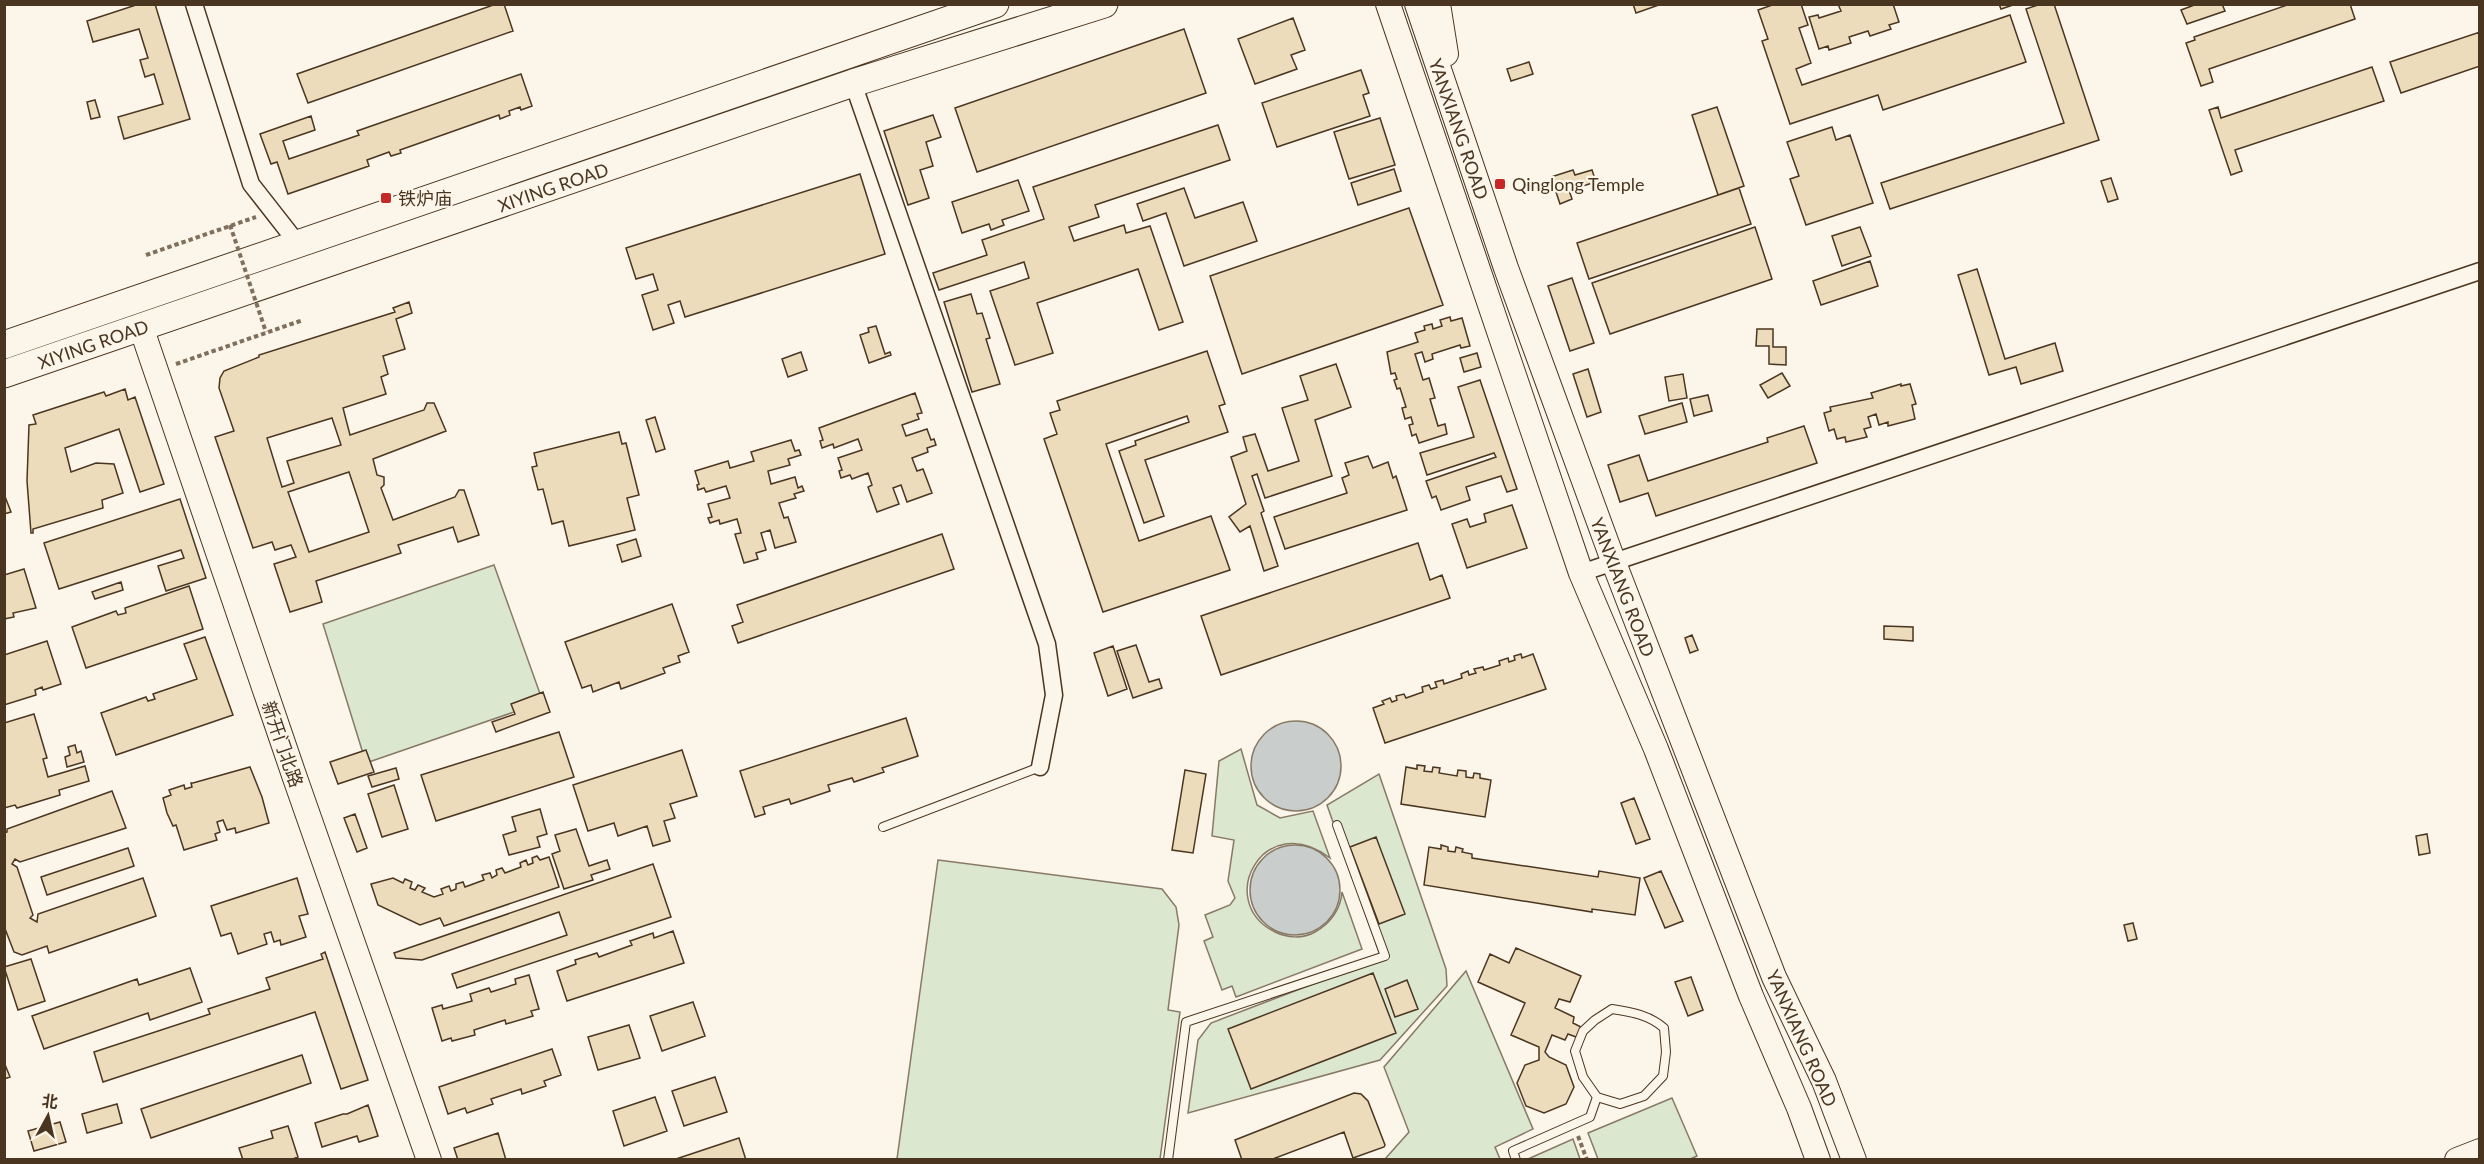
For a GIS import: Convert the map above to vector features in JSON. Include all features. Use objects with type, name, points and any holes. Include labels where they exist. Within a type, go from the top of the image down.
[{"type":"main road","name":"XIYING ROAD","points":[[4,345],[995,4]]},
{"type":"main road","name":"XIYING ROAD","points":[[4,374],[853,83],[1104,4]]},
{"type":"main road","points":[[1367,4],[1385,21],[1403,50]]},
{"type":"main road","name":"YANXIANG ROAD","points":[[1388,4],[1581,573],[1656,749],[1751,996],[1799,1108],[1818,1160]]},
{"type":"main road","name":"YANXIANG ROAD","points":[[1417,4],[1545,380],[1614,563],[1774,977],[1824,1081],[1854,1160]]},
{"type":"main road","points":[[1438,4],[1459,130]]},
{"type":"main road","name":"新开门北路","points":[[141,327],[295,778],[429,1160]]},
{"type":"main road","points":[[2457,1160],[2480,1151]]},
{"type":"street","points":[[194,4],[251,184],[298,244]]},
{"type":"street","points":[[853,83],[1047,644],[1054,695],[1040,767]]},
{"type":"street","points":[[1581,573],[2480,271]]},
{"type":"lane","points":[[883,827],[1040,767]]},
{"type":"lane","points":[[1168,1160],[1186,1022],[1385,956],[1337,825]]},
{"type":"lane","points":[[1612,1009],[1654,1019],[1664,1028],[1666,1052],[1663,1076],[1644,1096],[1620,1104],[1597,1096],[1583,1077],[1575,1051],[1584,1031],[1595,1020],[1612,1009]]},
{"type":"lane","points":[[1516,1160],[1513,1151],[1590,1117],[1597,1096]]},
{"type":"path","points":[[146,255],[274,212]]},
{"type":"path","points":[[230,225],[266,333]]},
{"type":"path","points":[[175,364],[303,320]]},
{"type":"path","points":[[1574,1124],[1587,1160]]},
{"type":"green space","points":[[494,565],[543,702],[366,763],[323,624]]},
{"type":"green space","points":[[1241,749],[1257,805],[1280,818],[1313,811],[1330,858],[1306,846],[1285,844],[1268,851],[1255,865],[1248,882],[1248,900],[1257,918],[1280,934],[1305,936],[1320,929],[1330,920],[1337,910],[1342,892],[1362,949],[1236,997],[1232,986],[1222,990],[1204,941],[1213,937],[1205,915],[1230,905],[1235,898],[1228,881],[1234,840],[1212,836],[1219,761]]},
{"type":"green space","points":[[1379,774],[1446,969],[1447,986],[1380,1060],[1188,1113],[1198,1040],[1211,1023],[1381,958],[1327,805]]},
{"type":"green space","points":[[938,860],[1162,889],[1176,907],[1179,925],[1168,1010],[1180,1012],[1160,1159],[897,1159]]},
{"type":"green space","points":[[1466,971],[1533,1129],[1495,1147],[1500,1159],[1385,1159],[1409,1132],[1384,1067]]},
{"type":"green space","points":[[1672,1098],[1697,1156],[1688,1160],[1598,1159],[1588,1133]]},
{"type":"green space","points":[[1573,1139],[1580,1159],[1528,1159]]},
{"type":"shaded area","points":[[1296,721],[1313,724],[1328,734],[1338,749],[1341,766],[1338,783],[1328,798],[1313,808],[1296,811],[1279,808],[1264,798],[1254,783],[1251,766],[1254,749],[1264,734],[1279,724]]},
{"type":"shaded area","points":[[1286,845],[1304,845],[1320,852],[1333,865],[1340,881],[1340,899],[1333,915],[1320,928],[1304,935],[1286,935],[1270,928],[1257,915],[1250,899],[1250,881],[1257,865],[1270,852]]},
{"type":"building","points":[[139,4],[155,4],[190,119],[124,139],[118,117],[163,104],[154,74],[145,77],[140,60],[148,58],[139,29],[93,42],[87,21]]},
{"type":"building","points":[[496,4],[504,4],[513,31],[308,103],[297,74]]},
{"type":"building","points":[[1633,4],[1658,4],[1659,5],[1636,13]]},
{"type":"building","points":[[1775,4],[1801,4],[1808,25],[1799,28],[1811,63],[1796,69],[1802,85],[2010,15],[2026,62],[1883,110],[1878,95],[1790,124],[1762,41],[1768,39],[1758,10]]},
{"type":"building","points":[[1838,4],[1893,4],[1899,22],[1889,25],[1891,29],[1870,36],[1868,31],[1849,37],[1851,43],[1829,50],[1828,46],[1819,49],[1809,17],[1818,15],[1819,18],[1841,11]]},
{"type":"building","points":[[1999,4],[2016,4],[2001,9]]},
{"type":"building","points":[[2041,4],[2054,4],[2099,140],[1890,209],[1881,183],[2064,123],[2026,9]]},
{"type":"building","points":[[2197,4],[2222,4],[2225,11],[2187,24],[2181,10]]},
{"type":"building","points":[[2290,4],[2350,4],[2355,19],[2209,69],[2213,82],[2201,86],[2186,43],[2195,40],[2194,37]]},
{"type":"building","points":[[1293,18],[1305,50],[1291,55],[1297,69],[1255,84],[1238,39]]},
{"type":"building","points":[[1184,29],[1206,93],[977,172],[955,108]]},
{"type":"building","points":[[2480,32],[2480,66],[2401,93],[2390,62]]},
{"type":"building","points":[[1529,62],[1533,74],[1511,81],[1507,69]]},
{"type":"building","points":[[2372,67],[2384,101],[2235,150],[2242,171],[2231,175],[2209,110],[2218,107],[2221,118]]},
{"type":"building","points":[[1361,70],[1369,93],[1363,95],[1370,116],[1277,147],[1262,103]]},
{"type":"building","points":[[521,74],[532,106],[521,110],[520,107],[509,111],[510,115],[500,119],[499,115],[400,150],[401,153],[391,156],[389,152],[367,160],[369,166],[288,194],[277,162],[271,164],[260,134],[311,116],[315,130],[283,141],[289,159],[359,135],[357,131]]},
{"type":"building","points":[[95,100],[100,117],[91,119],[87,102]]},
{"type":"building","points":[[1717,107],[1744,186],[1718,195],[1692,115]]},
{"type":"building","points":[[933,115],[941,137],[926,142],[933,166],[920,170],[929,198],[908,205],[884,131]]},
{"type":"building","points":[[1380,118],[1395,165],[1349,179],[1334,132]]},
{"type":"building","points":[[1218,125],[1230,160],[1095,205],[1099,217],[1069,227],[1074,241],[1124,225],[1126,233],[1150,226],[1183,322],[1159,330],[1138,269],[1037,303],[1053,353],[1015,365],[990,291],[1029,278],[1024,262],[939,290],[933,273],[987,255],[982,240],[1044,219],[1033,187]]},
{"type":"building","points":[[1832,127],[1836,140],[1850,135],[1873,203],[1806,225],[1790,179],[1799,176],[1787,142]]},
{"type":"building","points":[[1394,169],[1401,191],[1358,205],[1351,183]]},
{"type":"building","points":[[1573,170],[1575,175],[1592,170],[1596,182],[1569,190],[1572,199],[1560,204],[1551,177]]},
{"type":"building","points":[[860,174],[885,254],[685,317],[680,301],[668,305],[674,323],[653,330],[642,295],[658,290],[653,274],[636,279],[626,248]]},
{"type":"building","points":[[2111,178],[2118,199],[2108,202],[2101,181]]},
{"type":"building","points":[[1018,180],[1029,211],[1002,220],[1004,225],[991,230],[989,224],[962,233],[952,202]]},
{"type":"building","points":[[1184,188],[1195,218],[1243,202],[1257,241],[1184,266],[1166,213],[1143,221],[1137,204]]},
{"type":"building","points":[[1739,188],[1751,224],[1589,279],[1577,243]]},
{"type":"building","points":[[1409,208],[1443,305],[1242,374],[1210,276]]},
{"type":"building","points":[[1755,227],[1772,279],[1610,334],[1592,283]]},
{"type":"building","points":[[1860,227],[1871,256],[1842,266],[1832,236]]},
{"type":"building","points":[[1870,261],[1878,286],[1821,305],[1813,281]]},
{"type":"building","points":[[1977,269],[2005,359],[2055,343],[2063,371],[2021,384],[2016,367],[1989,375],[1958,275]]},
{"type":"building","points":[[1572,278],[1594,343],[1570,351],[1548,286]]},
{"type":"building","points":[[971,294],[977,314],[982,313],[990,338],[986,339],[1000,384],[972,392],[944,302]]},
{"type":"building","points":[[409,302],[412,313],[396,319],[405,349],[383,356],[388,374],[381,377],[386,394],[343,408],[350,435],[424,410],[427,403],[434,403],[446,431],[373,459],[377,475],[384,477],[384,485],[381,488],[393,520],[455,497],[459,490],[464,490],[479,535],[458,542],[453,527],[398,545],[401,553],[316,581],[322,602],[290,612],[274,564],[296,557],[291,545],[275,550],[272,542],[253,548],[215,437],[234,431],[219,388],[220,378],[224,371],[259,357],[259,355],[395,312],[393,308]],"holes":[[[332,418],[341,445],[287,461],[294,483],[282,487],[267,438]],[[349,472],[369,532],[309,552],[288,492]]]},
{"type":"building","points":[[1450,317],[1451,321],[1462,318],[1470,346],[1461,348],[1460,345],[1432,354],[1433,359],[1425,362],[1422,352],[1415,354],[1423,380],[1429,378],[1435,398],[1430,399],[1438,426],[1445,424],[1447,434],[1419,443],[1416,434],[1412,436],[1409,425],[1413,424],[1411,417],[1405,419],[1402,408],[1406,407],[1400,388],[1397,389],[1394,380],[1397,379],[1395,373],[1391,374],[1387,352],[1418,342],[1415,333],[1425,330],[1424,326],[1432,324],[1433,329],[1442,326],[1440,320]]},
{"type":"building","points":[[876,326],[885,354],[890,352],[891,355],[869,363],[860,335],[869,332],[868,328]]},
{"type":"building","points":[[1757,329],[1773,329],[1773,347],[1786,347],[1786,365],[1769,364],[1769,346],[1756,346]]},
{"type":"building","points":[[1207,351],[1225,404],[1219,406],[1228,432],[1145,460],[1164,516],[1144,523],[1119,451],[1136,445],[1135,441],[1189,422],[1187,416],[1106,444],[1139,541],[1211,516],[1230,570],[1103,612],[1044,439],[1057,434],[1050,413],[1060,410],[1057,401]]},
{"type":"building","points":[[801,352],[807,370],[788,377],[782,359]]},
{"type":"building","points":[[1477,353],[1481,367],[1464,372],[1460,358]]},
{"type":"building","points":[[1336,364],[1351,407],[1315,420],[1332,476],[1265,498],[1257,474],[1252,476],[1264,511],[1261,513],[1278,566],[1264,571],[1250,526],[1240,532],[1229,517],[1246,504],[1231,457],[1247,451],[1243,437],[1255,434],[1268,471],[1299,461],[1282,408],[1308,400],[1300,376]]},
{"type":"building","points":[[1588,369],[1601,412],[1587,417],[1573,374]]},
{"type":"building","points":[[1782,373],[1790,386],[1768,398],[1760,385]]},
{"type":"building","points":[[1683,374],[1687,398],[1669,401],[1665,377]]},
{"type":"building","points":[[1480,380],[1517,489],[1507,492],[1501,476],[1466,487],[1470,500],[1441,510],[1436,496],[1432,498],[1426,481],[1496,457],[1494,453],[1427,475],[1420,453],[1474,437],[1458,387]]},
{"type":"building","points":[[1901,384],[1901,386],[1910,384],[1916,404],[1912,405],[1915,419],[1888,426],[1888,422],[1879,425],[1876,414],[1868,417],[1871,427],[1864,429],[1867,437],[1846,442],[1845,437],[1837,439],[1834,429],[1829,431],[1824,413],[1831,411],[1830,407],[1873,398],[1871,393]]},
{"type":"building","points":[[125,389],[128,400],[135,397],[164,484],[140,492],[119,429],[65,448],[71,472],[96,463],[114,464],[123,493],[102,500],[103,508],[33,529],[31,533],[27,481],[29,425],[36,424],[33,415],[104,392],[106,396]]},
{"type":"building","points":[[915,393],[922,413],[917,414],[919,419],[902,425],[906,436],[927,429],[931,440],[934,439],[936,445],[927,448],[928,452],[912,458],[917,471],[923,469],[932,493],[907,502],[901,485],[893,488],[899,504],[877,512],[868,487],[872,485],[868,473],[852,479],[850,475],[841,478],[839,471],[842,470],[838,458],[862,450],[858,439],[834,448],[833,444],[822,448],[820,441],[823,440],[819,428]]},
{"type":"building","points":[[1708,395],[1712,411],[1694,416],[1690,399]]},
{"type":"building","points":[[1682,403],[1687,422],[1645,434],[1639,416]]},
{"type":"building","points":[[655,417],[665,449],[656,452],[646,420]]},
{"type":"building","points":[[1804,426],[1817,463],[1656,516],[1648,493],[1620,502],[1608,465],[1639,455],[1648,481],[1768,442],[1767,438]]},
{"type":"building","points":[[619,432],[622,444],[626,443],[639,495],[627,498],[635,530],[569,546],[563,521],[552,524],[543,489],[538,490],[532,467],[537,466],[534,453]]},
{"type":"building","points":[[791,440],[795,451],[799,450],[801,455],[788,459],[790,465],[768,471],[771,484],[795,477],[798,488],[802,486],[804,491],[794,494],[796,498],[779,503],[784,518],[788,517],[796,542],[775,548],[770,530],[761,533],[766,550],[756,553],[758,559],[744,563],[735,534],[741,533],[737,519],[720,524],[719,520],[710,523],[708,518],[712,517],[708,504],[730,498],[726,486],[706,492],[704,488],[698,490],[697,485],[699,484],[695,471],[728,461],[730,468],[754,461],[751,452]]},
{"type":"building","points":[[1368,456],[1373,468],[1388,462],[1393,478],[1396,476],[1407,510],[1285,549],[1274,517],[1347,493],[1342,478],[1349,475],[1345,463]]},
{"type":"building","points":[[4,494],[11,512],[4,514]]},
{"type":"building","points":[[180,499],[206,578],[166,591],[158,566],[184,558],[181,550],[59,589],[44,543]]},
{"type":"building","points":[[1512,505],[1527,548],[1467,568],[1452,524],[1467,519],[1470,527],[1486,522],[1484,514]]},
{"type":"building","points":[[942,534],[954,569],[738,643],[732,626],[743,622],[737,605]]},
{"type":"building","points":[[636,539],[641,556],[622,562],[617,545]]},
{"type":"building","points":[[1418,543],[1430,580],[1442,575],[1450,598],[1221,675],[1201,616]]},
{"type":"building","points":[[24,569],[36,608],[13,613],[14,617],[4,619],[4,575]]},
{"type":"building","points":[[121,582],[123,590],[95,599],[92,592]]},
{"type":"building","points":[[189,586],[203,629],[86,668],[72,627],[116,611],[118,615],[126,613],[125,608]]},
{"type":"building","points":[[672,604],[689,652],[678,656],[680,662],[663,668],[665,673],[621,689],[619,682],[593,692],[591,685],[582,688],[565,642]]},
{"type":"building","points":[[1884,626],[1913,627],[1913,641],[1884,639]]},
{"type":"building","points":[[1692,635],[1698,650],[1690,653],[1685,638]]},
{"type":"building","points":[[205,637],[233,715],[116,755],[101,713],[146,697],[148,701],[155,699],[153,694],[197,679],[184,644]]},
{"type":"building","points":[[47,641],[61,684],[43,690],[42,687],[35,690],[36,695],[4,705],[4,655]]},
{"type":"building","points":[[1136,645],[1149,682],[1159,679],[1162,688],[1133,698],[1117,651]]},
{"type":"building","points":[[1113,646],[1127,689],[1108,696],[1094,653]]},
{"type":"building","points":[[1521,654],[1522,658],[1533,654],[1546,689],[1385,743],[1373,708],[1384,704],[1382,701],[1390,698],[1392,702],[1397,700],[1396,696],[1404,694],[1406,698],[1423,692],[1422,687],[1429,685],[1431,689],[1437,687],[1435,682],[1443,680],[1444,684],[1462,678],[1461,674],[1468,671],[1469,675],[1476,673],[1474,669],[1483,667],[1484,670],[1500,665],[1499,661],[1508,658],[1509,662],[1515,660],[1514,656]]},
{"type":"building","points":[[543,692],[550,712],[496,732],[492,722],[515,714],[511,704]]},
{"type":"building","points":[[34,714],[47,758],[43,759],[48,777],[85,766],[89,781],[59,790],[60,795],[17,808],[15,805],[4,808],[4,723]]},
{"type":"building","points":[[906,718],[918,756],[882,768],[884,772],[854,782],[852,778],[828,785],[830,791],[791,804],[789,799],[763,807],[765,814],[755,817],[740,771]]},
{"type":"building","points":[[559,732],[574,777],[436,821],[421,775]]},
{"type":"building","points":[[75,745],[77,753],[81,751],[84,762],[67,767],[65,757],[70,755],[68,747]]},
{"type":"building","points":[[366,750],[374,772],[338,784],[330,762]]},
{"type":"building","points":[[682,750],[697,796],[670,804],[675,818],[664,821],[670,841],[653,846],[647,826],[618,836],[614,823],[588,831],[573,785]]},
{"type":"building","points":[[1417,765],[1425,766],[1424,771],[1432,772],[1433,767],[1440,768],[1439,773],[1457,776],[1458,770],[1466,771],[1466,777],[1473,778],[1474,773],[1480,774],[1480,778],[1491,780],[1485,817],[1401,804],[1406,767],[1417,769]]},
{"type":"building","points":[[250,767],[269,823],[236,833],[235,828],[227,830],[223,820],[217,822],[220,832],[215,834],[217,840],[184,850],[176,825],[173,826],[163,798],[171,795],[169,790],[184,785],[185,789],[192,787],[191,783]]},
{"type":"building","points":[[396,768],[399,779],[372,787],[368,776]]},
{"type":"building","points":[[1185,770],[1206,774],[1193,853],[1172,850]]},
{"type":"building","points":[[394,785],[408,829],[382,837],[368,794]]},
{"type":"building","points":[[112,791],[126,828],[20,862],[15,859],[12,864],[17,867],[33,915],[30,918],[37,922],[38,914],[143,878],[156,916],[49,953],[47,946],[22,955],[14,952],[4,926],[4,833],[7,829]]},
{"type":"building","points":[[1634,798],[1650,839],[1636,844],[1621,803]]},
{"type":"building","points":[[540,809],[547,834],[537,837],[540,847],[509,855],[503,835],[516,831],[512,817]]},
{"type":"building","points":[[355,814],[367,848],[357,852],[344,818]]},
{"type":"building","points":[[576,829],[589,866],[607,860],[610,869],[591,875],[593,880],[564,889],[552,854],[560,851],[555,835]]},
{"type":"building","points":[[2427,834],[2430,853],[2419,855],[2416,836]]},
{"type":"building","points":[[1376,837],[1405,914],[1379,924],[1350,847]]},
{"type":"building","points":[[1441,845],[1448,847],[1448,851],[1455,852],[1456,847],[1463,849],[1462,852],[1472,854],[1472,858],[1598,877],[1599,871],[1640,878],[1635,915],[1592,909],[1592,912],[1424,885],[1429,847],[1441,849]]},
{"type":"building","points":[[128,848],[134,866],[47,895],[41,877]]},
{"type":"building","points":[[537,856],[540,860],[549,857],[559,887],[444,926],[440,918],[420,925],[378,905],[371,884],[393,878],[403,883],[405,879],[412,882],[410,888],[415,890],[418,885],[425,888],[422,892],[434,897],[443,894],[441,889],[449,886],[451,891],[456,889],[456,884],[463,882],[465,887],[484,880],[482,875],[490,873],[492,878],[497,875],[496,870],[502,868],[505,873],[521,867],[520,863],[526,860],[528,865],[533,863],[532,858]]},
{"type":"building","points":[[653,864],[671,917],[457,988],[452,974],[567,935],[559,912],[422,960],[396,958],[394,953]]},
{"type":"building","points":[[1661,871],[1683,921],[1665,928],[1644,878]]},
{"type":"building","points":[[297,878],[308,914],[299,916],[306,937],[281,945],[280,940],[274,942],[271,932],[264,934],[267,944],[238,954],[231,933],[221,936],[211,906]]},
{"type":"building","points":[[2133,923],[2137,939],[2128,941],[2124,925]]},
{"type":"building","points":[[673,931],[684,963],[567,1001],[557,971],[576,964],[575,960],[597,953],[599,957],[632,945],[630,941],[653,933],[654,938]]},
{"type":"building","points":[[1516,948],[1581,976],[1570,1002],[1559,999],[1555,1008],[1574,1017],[1573,1023],[1581,1027],[1576,1037],[1568,1034],[1565,1040],[1552,1035],[1545,1052],[1549,1057],[1566,1065],[1574,1087],[1566,1104],[1544,1113],[1526,1106],[1517,1083],[1525,1065],[1539,1060],[1539,1047],[1511,1035],[1525,1003],[1478,982],[1490,954],[1509,963]]},
{"type":"building","points":[[325,952],[368,1080],[341,1089],[315,1012],[103,1082],[94,1052],[210,1014],[208,1009],[270,989],[266,978],[323,959],[321,954]]},
{"type":"building","points":[[31,959],[45,1001],[18,1010],[4,967]]},
{"type":"building","points":[[190,968],[202,1002],[150,1020],[148,1013],[44,1049],[32,1016],[137,979],[139,985]]},
{"type":"building","points":[[1373,973],[1396,1033],[1251,1089],[1228,1029]]},
{"type":"building","points":[[529,975],[539,1009],[531,1011],[533,1016],[506,1024],[505,1020],[474,1030],[475,1035],[442,1041],[432,1008],[442,1005],[443,1009],[472,1001],[470,994],[489,988],[491,992],[516,984],[515,979]]},
{"type":"building","points":[[1691,977],[1703,1010],[1688,1016],[1675,982]]},
{"type":"building","points":[[1407,980],[1418,1009],[1395,1017],[1385,989]]},
{"type":"building","points":[[693,1002],[705,1036],[662,1051],[650,1016]]},
{"type":"building","points":[[629,1025],[640,1058],[598,1070],[588,1037]]},
{"type":"building","points":[[552,1049],[561,1075],[544,1081],[546,1086],[522,1094],[521,1089],[491,1099],[493,1104],[467,1113],[465,1108],[448,1114],[439,1087]]},
{"type":"building","points":[[302,1055],[311,1083],[151,1138],[141,1109]]},
{"type":"building","points":[[4,1062],[10,1077],[4,1079]]},
{"type":"building","points":[[715,1077],[727,1112],[684,1126],[672,1091]]},
{"type":"building","points":[[1354,1093],[1361,1094],[1368,1101],[1384,1147],[1353,1158],[1344,1132],[1270,1160],[1242,1160],[1235,1140]]},
{"type":"building","points":[[655,1097],[667,1131],[624,1146],[613,1111]]},
{"type":"building","points":[[117,1104],[122,1123],[87,1133],[82,1114]]},
{"type":"building","points":[[368,1105],[378,1136],[359,1142],[357,1136],[322,1147],[315,1123]]},
{"type":"building","points":[[60,1122],[66,1142],[34,1151],[28,1131]]},
{"type":"building","points":[[288,1126],[298,1157],[290,1160],[243,1160],[239,1148],[273,1138],[271,1131]]},
{"type":"building","points":[[498,1133],[506,1160],[458,1160],[454,1148]]},
{"type":"building","points":[[739,1138],[746,1160],[673,1160]]},
{"type":"place","name":"Qinglong Temple","points":[[1500,184]]},
{"type":"place","name":"铁炉庙","points":[[386,198]]}]
